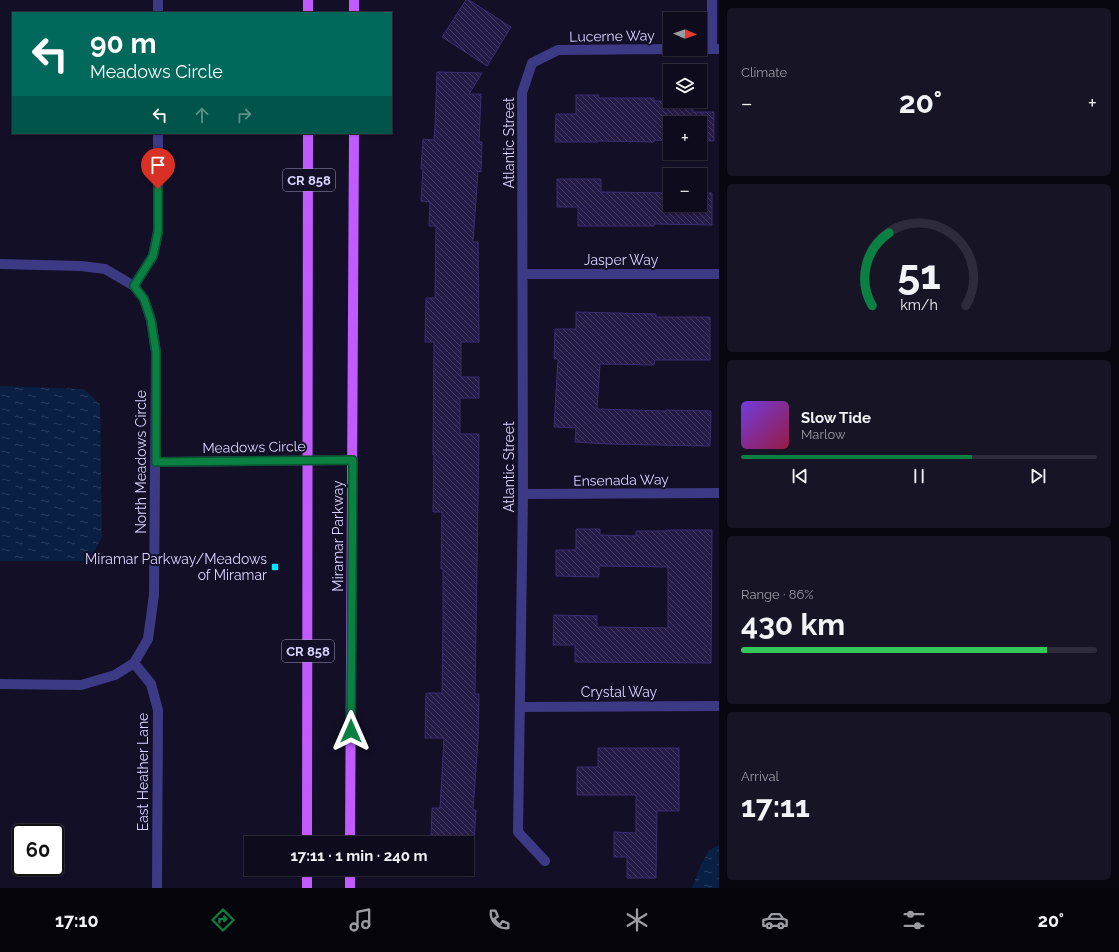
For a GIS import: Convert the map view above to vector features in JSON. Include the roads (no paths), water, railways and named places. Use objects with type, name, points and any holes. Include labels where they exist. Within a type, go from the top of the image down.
[{"type":"main road","points":[[308,0],[308,12]]},
{"type":"main road","points":[[354,0],[354,12]]},
{"type":"main road","name":"CR 858","points":[[307,836],[309,460],[308,134]]},
{"type":"main road","name":"Miramar Parkway","points":[[350,836],[354,134]]},
{"type":"main road","points":[[307,876],[307,888]]},
{"type":"main road","points":[[350,876],[350,888]]},
{"type":"street","points":[[158,0],[158,12]]},
{"type":"street","points":[[712,0],[715,48]]},
{"type":"street","name":"Lucerne Way","points":[[532,63],[558,50],[663,49]]},
{"type":"street","name":"Atlantic Street","points":[[532,63],[522,93],[523,494],[518,832],[545,861]]},
{"type":"street","points":[[0,264],[80,266],[105,269],[134,286],[153,256],[158,232],[158,134]]},
{"type":"street","name":"Jasper Way","points":[[523,274],[719,274]]},
{"type":"street","name":"North Meadows Circle","points":[[134,286],[144,299],[151,320],[156,352],[154,595],[148,639],[134,663]]},
{"type":"street","name":"Meadows Circle","points":[[156,462],[353,460]]},
{"type":"street","name":"Ensenada Way","points":[[523,494],[719,493]]},
{"type":"street","points":[[0,684],[81,685],[115,675],[134,663]]},
{"type":"street","name":"East Heather Lane","points":[[134,663],[151,684],[158,710],[157,888]]},
{"type":"street","name":"Crystal Way","points":[[520,707],[719,706]]},
{"type":"water","points":[[0,386],[84,389],[100,404],[102,537],[89,561],[0,561]]},
{"type":"water","points":[[719,845],[719,888],[692,888],[699,869],[709,850]]},
{"type":"place","name":"Miramar Parkway/Meadows of Miramar","points":[[275,567]]}]
